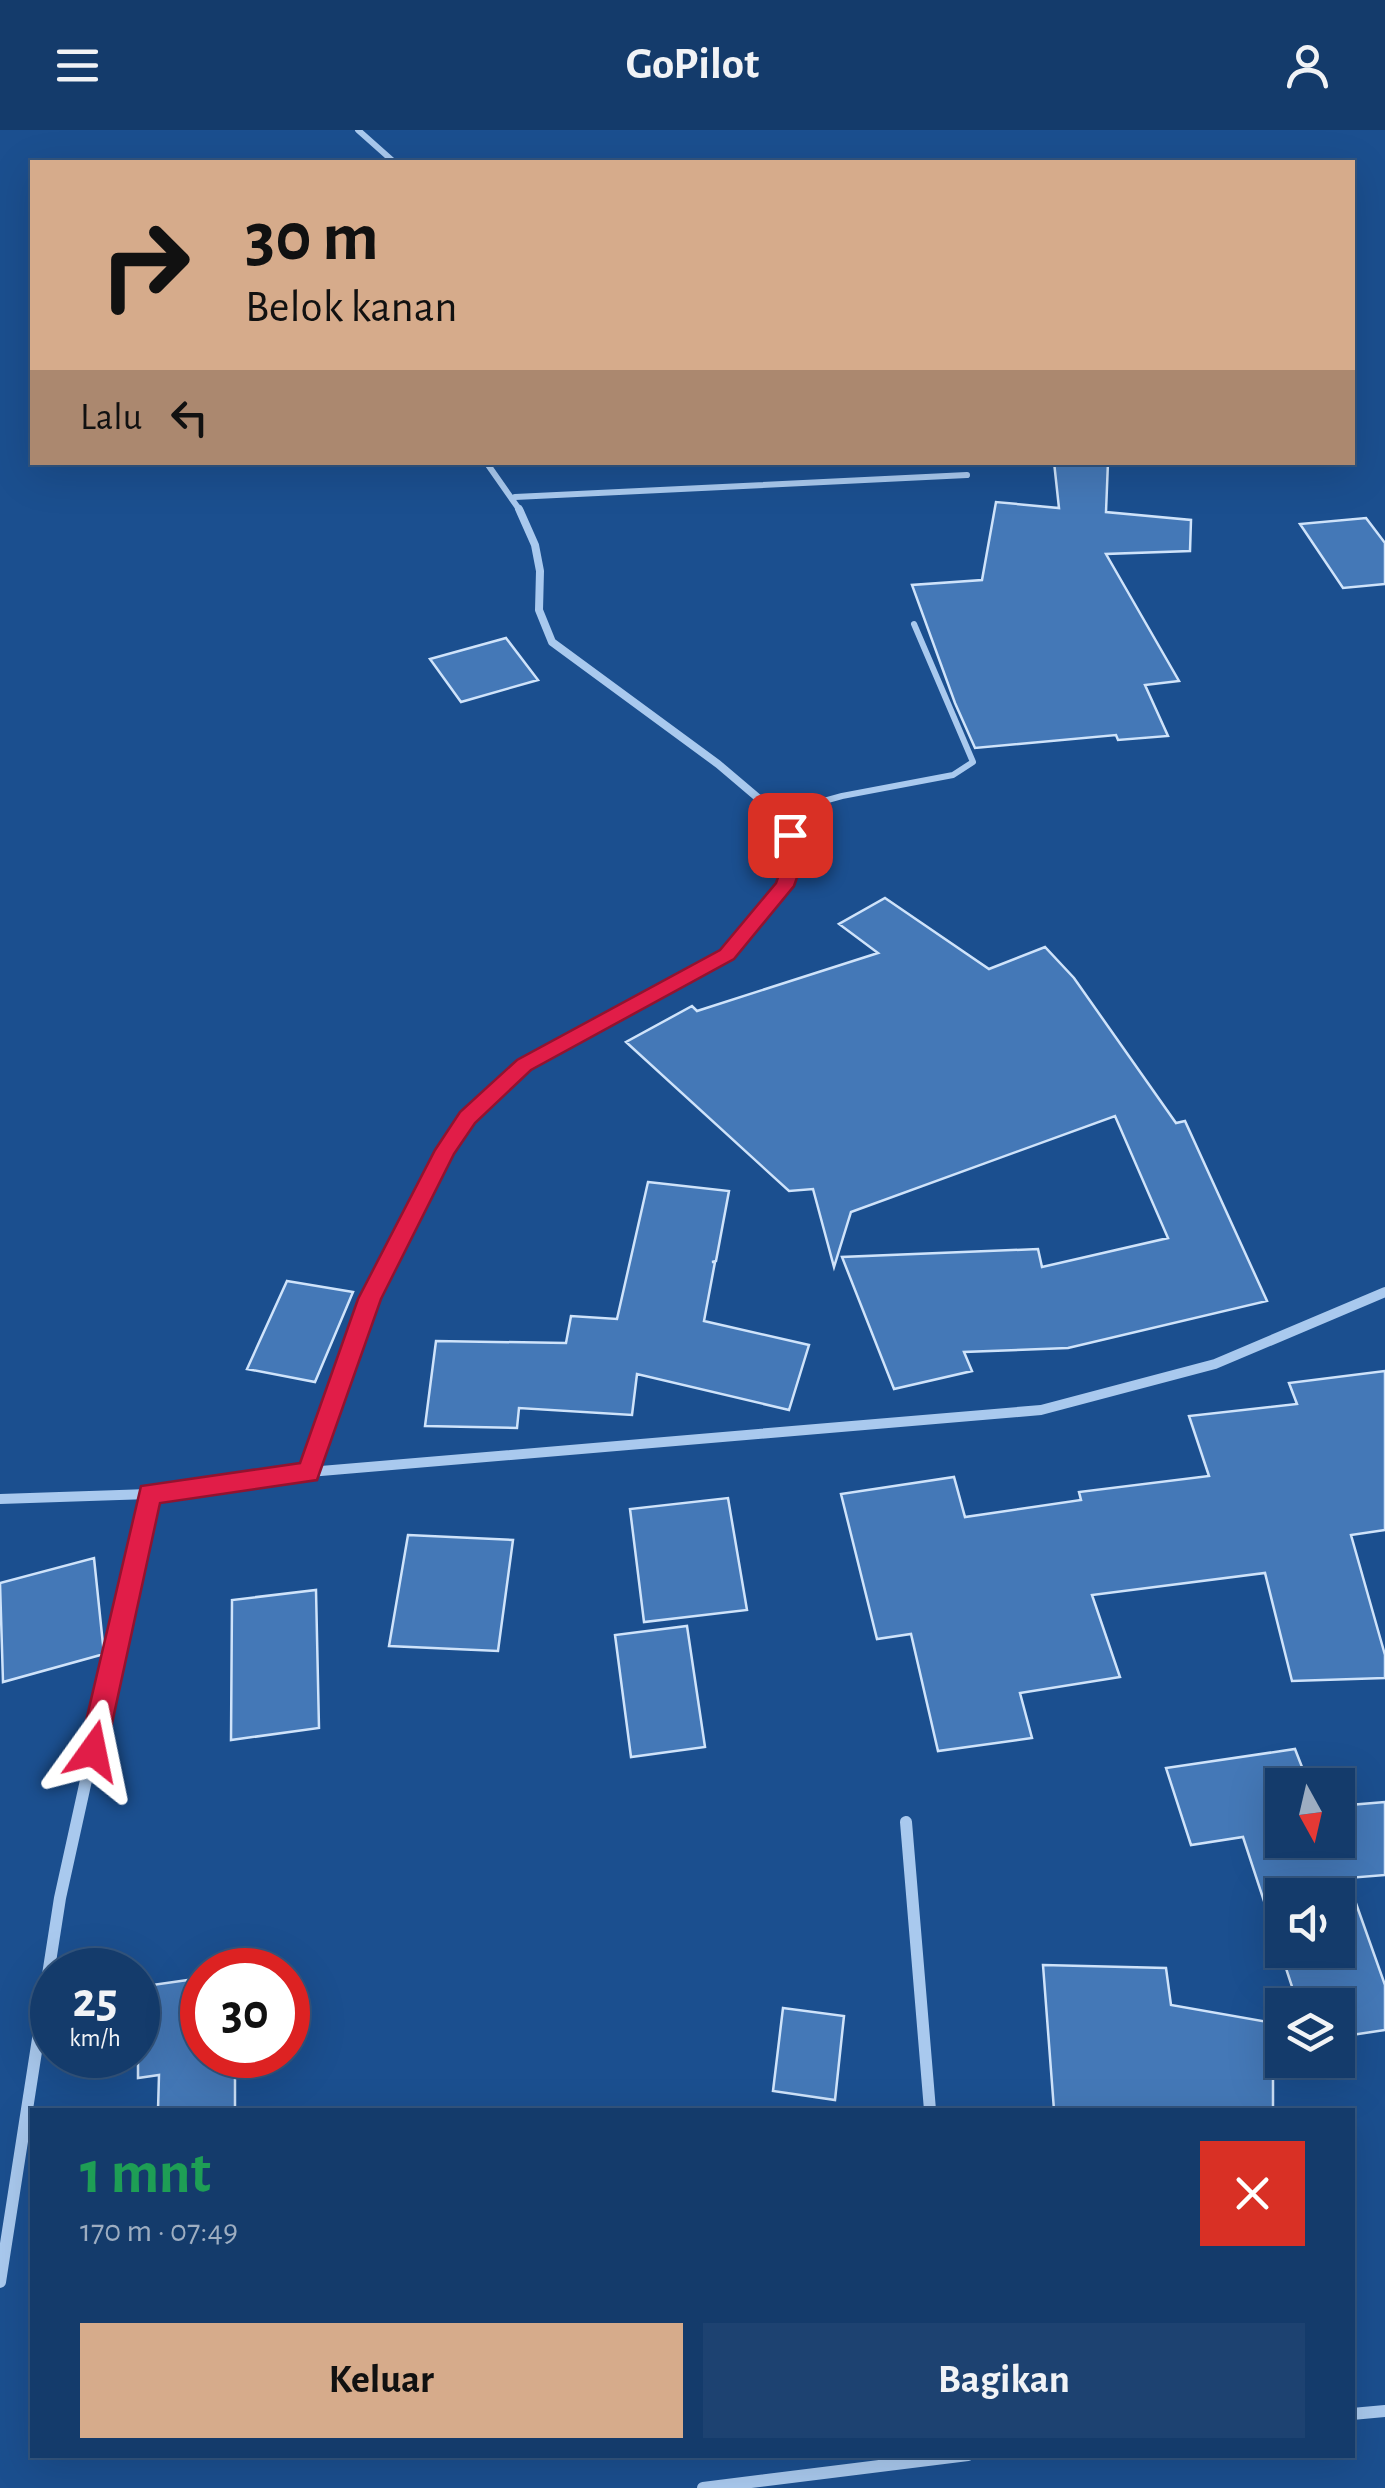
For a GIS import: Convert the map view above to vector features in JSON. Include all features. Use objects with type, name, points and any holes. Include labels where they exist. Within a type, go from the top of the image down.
[{"type":"street","points":[[358,130],[392,160]]},
{"type":"street","points":[[308,1472],[369,1299],[445,1150],[467,1118],[524,1065],[727,954],[784,886],[795,858],[790,835],[776,814],[703,753],[552,642],[539,624],[539,562],[514,497],[488,465]]},
{"type":"street","points":[[514,497],[967,475]]},
{"type":"street","points":[[0,1499],[150,1494],[308,1472],[1040,1410],[1216,1364],[1385,1292]]},
{"type":"street","points":[[0,2282],[60,1898],[150,1494]]},
{"type":"street","points":[[906,1822],[930,2108]]},
{"type":"street","points":[[1355,2414],[1385,2411]]},
{"type":"street","points":[[702,2488],[944,2458]]},
{"type":"lane","points":[[776,814],[842,796],[953,775],[973,762],[914,624]]},
{"type":"building","points":[[1054,465],[1108,465],[1106,512],[1191,520],[1190,551],[1106,554],[1179,681],[1145,685],[1168,736],[1118,740],[1116,735],[975,748],[912,585],[982,580],[996,502],[1059,508]]},
{"type":"building","points":[[1366,518],[1385,543],[1385,584],[1343,588],[1300,524]]},
{"type":"building","points":[[506,638],[538,680],[461,702],[430,659]]},
{"type":"building","points":[[885,898],[989,969],[1045,947],[1074,978],[1176,1123],[1185,1121],[1267,1301],[1068,1348],[964,1352],[972,1371],[894,1389],[842,1257],[1038,1249],[1042,1267],[1168,1238],[1115,1116],[851,1212],[834,1267],[813,1189],[789,1191],[626,1042],[692,1006],[697,1011],[878,953],[839,924]]},
{"type":"building","points":[[648,1182],[729,1191],[716,1261],[712,1262],[704,1321],[809,1345],[789,1410],[637,1374],[632,1415],[519,1408],[517,1428],[425,1426],[436,1341],[566,1343],[571,1316],[617,1319]]},
{"type":"building","points":[[287,1281],[353,1292],[315,1382],[247,1369]]},
{"type":"building","points":[[1385,1371],[1385,1530],[1351,1535],[1385,1655],[1385,1678],[1292,1681],[1265,1573],[1092,1595],[1120,1677],[1020,1693],[1032,1738],[938,1751],[911,1634],[877,1639],[841,1494],[954,1477],[965,1517],[1081,1500],[1079,1492],[1209,1476],[1189,1416],[1297,1404],[1289,1383]]},
{"type":"building","points":[[728,1498],[747,1610],[644,1622],[630,1509]]},
{"type":"building","points":[[408,1535],[513,1540],[498,1651],[389,1646]]},
{"type":"building","points":[[94,1558],[104,1654],[3,1682],[0,1583]]},
{"type":"building","points":[[316,1590],[319,1728],[231,1740],[232,1600]]},
{"type":"building","points":[[687,1626],[705,1747],[631,1757],[615,1635]]},
{"type":"building","points":[[1295,1749],[1302,1768],[1265,1768],[1265,1858],[1355,1858],[1355,1805],[1385,1802],[1385,1875],[1265,1878],[1265,1904],[1243,1837],[1191,1845],[1166,1768]]},
{"type":"building","points":[[1355,1901],[1385,1985],[1385,2030],[1355,2034],[1355,1988],[1292,1988],[1286,1968],[1355,1968]]},
{"type":"building","points":[[1043,1965],[1166,1968],[1171,2005],[1265,2022],[1265,2078],[1273,2078],[1273,2108],[1054,2108]]},
{"type":"building","points":[[180,1981],[180,2078],[235,2078],[235,2108],[158,2108],[160,1984]]},
{"type":"building","points":[[783,2008],[844,2016],[835,2100],[773,2091]]},
{"type":"route","points":[[93,1751],[150,1494],[308,1472],[369,1299],[445,1150],[467,1118],[524,1065],[727,954],[784,886],[795,858],[790,835]]}]
